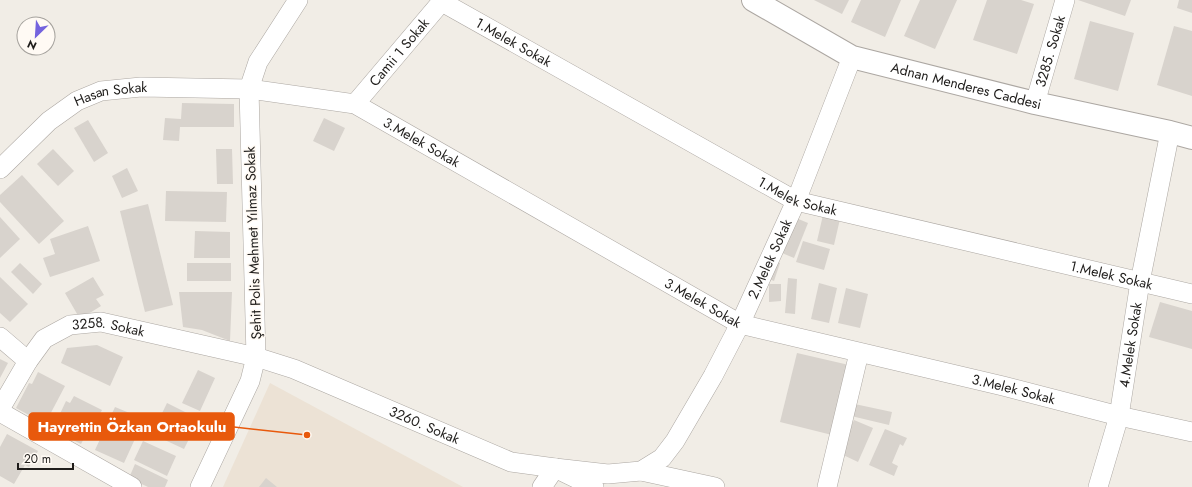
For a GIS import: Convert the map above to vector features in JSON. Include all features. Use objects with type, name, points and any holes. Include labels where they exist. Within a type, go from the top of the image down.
[{"type":"main road","name":"Adnan Menderes Caddesi","points":[[753,0],[852,57],[1035,103],[1192,138]]},
{"type":"street","name":"Şehit Polis Mehmet Yılmaz Sokak","points":[[200,487],[250,381],[256,357],[249,89],[258,62],[298,0]]},
{"type":"street","name":"3285. Sokak","points":[[1035,103],[1065,0]]},
{"type":"street","name":"Camii 1 Sokak","points":[[355,104],[443,1]]},
{"type":"street","name":"1.Melek Sokak","points":[[443,1],[796,201],[1192,294]]},
{"type":"street","name":"2.Melek Sokak","points":[[555,468],[608,474],[641,471],[662,458],[675,440],[713,376],[740,324],[796,201],[852,57]]},
{"type":"street","name":"Hasan Sokak","points":[[0,169],[49,121],[76,101],[101,91],[141,87],[249,89]]},
{"type":"street","name":"3.Melek Sokak","points":[[249,89],[355,104],[740,324],[1003,386],[1119,416],[1192,432]]},
{"type":"street","name":"4.Melek Sokak","points":[[1098,487],[1119,416],[1140,282],[1170,132]]},
{"type":"street","name":"3258. Sokak","points":[[0,409],[28,361],[44,339],[70,325],[101,322],[256,357]]},
{"type":"street","points":[[0,337],[28,361]]},
{"type":"street","points":[[827,487],[859,353]]},
{"type":"street","name":"3260. Sokak","points":[[256,357],[294,369],[511,462],[555,468],[594,487]]},
{"type":"street","points":[[0,412],[132,487]]},
{"type":"street","points":[[542,487],[555,468]]},
{"type":"street","points":[[641,471],[715,487]]},
{"type":"shaded area","points":[[270,383],[463,487],[223,487]]},
{"type":"building","points":[[814,0],[849,0],[842,14]]},
{"type":"building","points":[[861,0],[901,0],[885,37],[851,22]]},
{"type":"building","points":[[920,0],[957,0],[935,49],[904,36]]},
{"type":"building","points":[[987,0],[1021,0],[1034,4],[1017,54],[973,40]]},
{"type":"building","points":[[1078,0],[1131,0],[1125,16]]},
{"type":"building","points":[[1179,0],[1192,0],[1192,13],[1177,8]]},
{"type":"building","points":[[1090,21],[1134,33],[1118,91],[1074,79]]},
{"type":"building","points":[[1174,26],[1192,31],[1192,96],[1157,85]]},
{"type":"building","points":[[182,103],[234,104],[234,127],[180,127],[179,141],[163,140],[165,118],[181,119]]},
{"type":"building","points":[[324,118],[345,128],[334,151],[313,141]]},
{"type":"building","points":[[88,120],[108,153],[94,162],[74,128]]},
{"type":"building","points":[[53,149],[74,171],[58,186],[37,164]]},
{"type":"building","points":[[216,149],[232,149],[233,184],[217,184]]},
{"type":"building","points":[[127,168],[138,191],[122,198],[112,176]]},
{"type":"building","points":[[22,175],[64,221],[39,244],[0,202],[0,195]]},
{"type":"building","points":[[166,191],[227,192],[226,222],[165,221]]},
{"type":"building","points":[[148,204],[173,305],[145,312],[120,211]]},
{"type":"building","points":[[784,213],[808,223],[794,258],[770,248]]},
{"type":"building","points":[[823,215],[840,219],[834,245],[817,241]]},
{"type":"building","points":[[0,217],[20,239],[0,258]]},
{"type":"building","points":[[88,226],[100,261],[50,277],[43,258],[55,254],[50,239]]},
{"type":"building","points":[[195,231],[230,232],[230,258],[194,258]]},
{"type":"building","points":[[803,241],[830,249],[824,270],[796,262]]},
{"type":"building","points":[[773,260],[780,263],[774,281],[766,278]]},
{"type":"building","points":[[20,263],[42,284],[33,294],[11,272]]},
{"type":"building","points":[[187,263],[231,263],[231,281],[187,281]]},
{"type":"building","points":[[0,277],[28,304],[10,322],[0,313]]},
{"type":"building","points":[[93,277],[104,295],[96,299],[101,306],[80,319],[65,293]]},
{"type":"building","points":[[788,278],[797,279],[795,314],[785,313]]},
{"type":"building","points":[[819,283],[837,288],[829,323],[811,319]]},
{"type":"building","points":[[769,284],[781,284],[781,301],[769,302]]},
{"type":"building","points":[[846,288],[868,294],[860,328],[838,323]]},
{"type":"building","points":[[179,292],[232,292],[230,341],[202,330],[183,327]]},
{"type":"building","points":[[1160,302],[1192,311],[1192,349],[1149,337]]},
{"type":"building","points":[[97,345],[123,357],[110,386],[61,363],[67,348]]},
{"type":"building","points":[[797,353],[849,365],[832,435],[780,422]]},
{"type":"building","points":[[0,359],[8,363],[0,378]]},
{"type":"building","points":[[198,370],[215,378],[200,411],[182,403]]},
{"type":"building","points":[[38,372],[65,386],[45,424],[16,408],[29,383],[32,384]]},
{"type":"building","points":[[74,396],[102,410],[92,429],[90,427],[81,444],[53,430],[66,401],[70,403]]},
{"type":"building","points":[[167,403],[199,419],[184,449],[152,434]]},
{"type":"building","points":[[850,403],[892,412],[889,425],[847,415]]},
{"type":"building","points":[[115,407],[144,419],[124,463],[95,450]]},
{"type":"building","points":[[854,420],[873,428],[858,462],[839,453]]},
{"type":"building","points":[[885,429],[907,438],[903,446],[900,444],[892,463],[898,466],[894,476],[869,465]]},
{"type":"building","points":[[7,434],[38,451],[29,467],[25,465],[14,484],[0,476],[0,447]]},
{"type":"building","points":[[143,441],[176,456],[167,476],[134,460]]},
{"type":"building","points":[[135,464],[168,480],[165,487],[148,487],[129,478]]},
{"type":"building","points":[[266,478],[277,487],[259,487]]},
{"type":"place","name":"Hayrettin Özkan Ortaokulu","points":[[307,435]]}]
